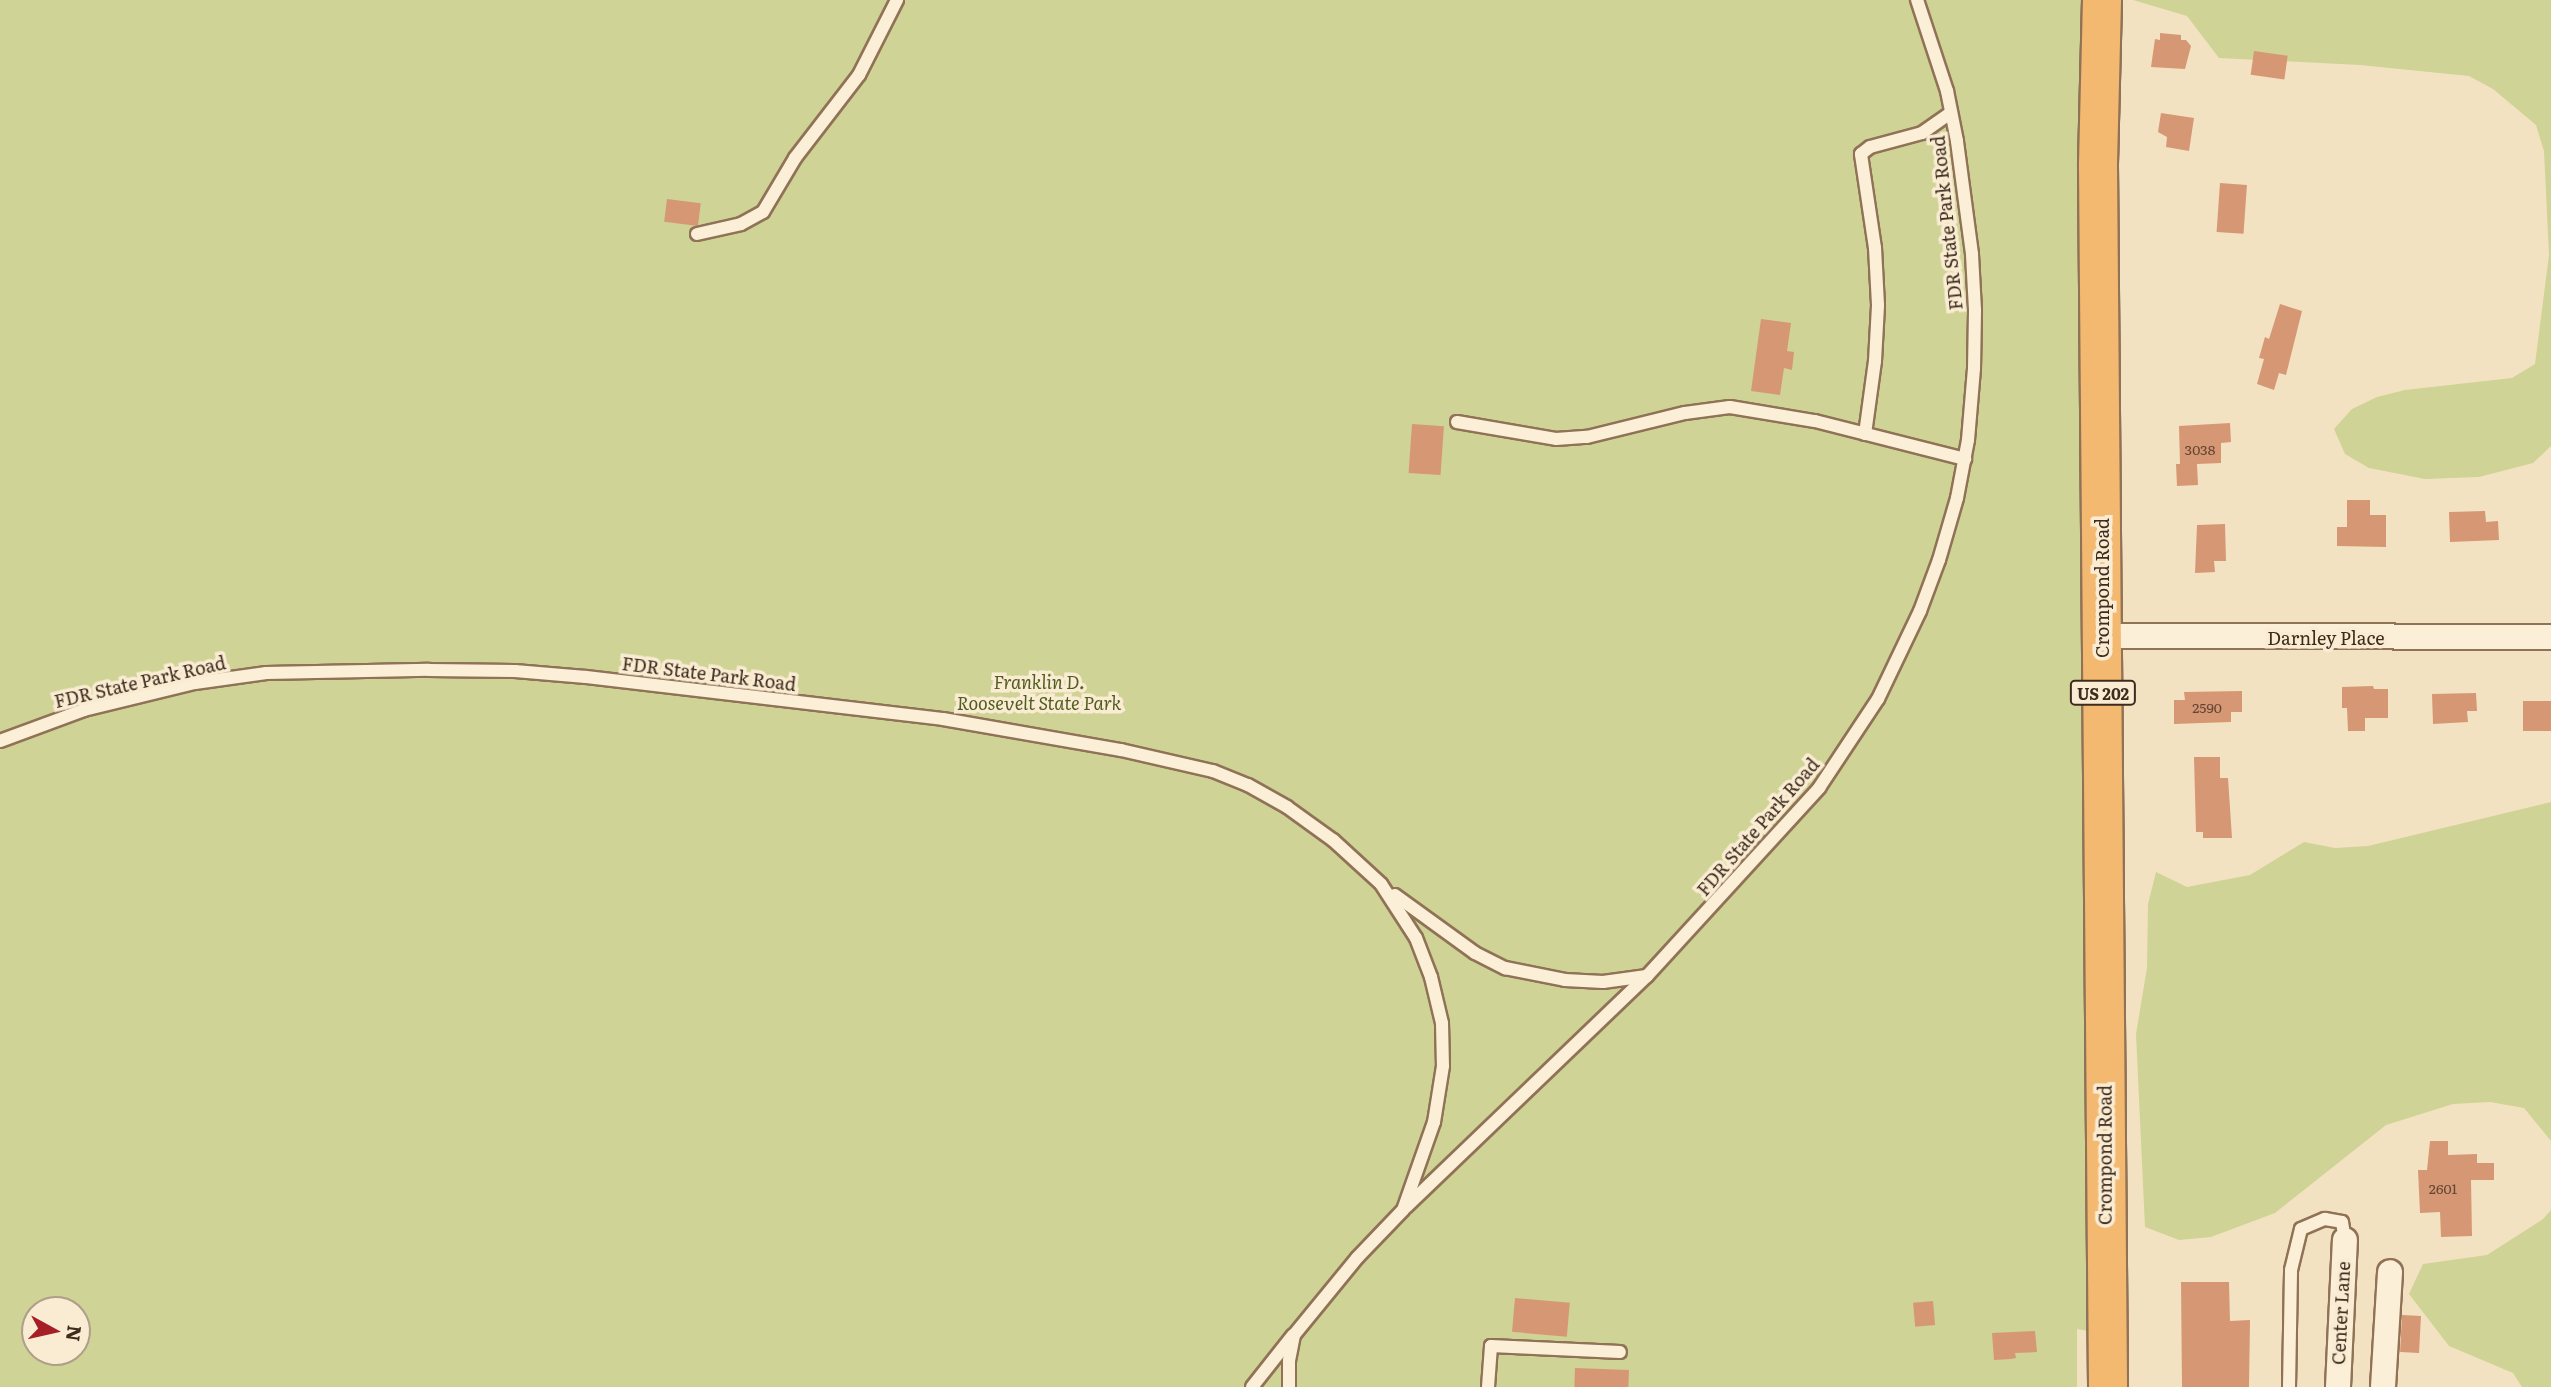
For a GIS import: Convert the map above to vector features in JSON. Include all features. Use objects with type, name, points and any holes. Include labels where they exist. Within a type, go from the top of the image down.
[{"type":"highway","name":"Crompond Road","points":[[2102,0],[2098,166],[2108,1387]]},
{"type":"street","name":"Darnley Place","points":[[2102,636],[2551,637]]},
{"type":"street","name":"Center Lane","points":[[2338,1387],[2345,1240]]},
{"type":"street","points":[[2383,1387],[2390,1272]]},
{"type":"lane","points":[[697,234],[741,224],[763,212],[795,158],[859,75],[897,0]]},
{"type":"lane","name":"FDR State Park Road","points":[[1252,1387],[1357,1258],[1403,1210],[1647,976],[1773,842],[1847,750],[1878,699],[1920,611],[1947,535],[1965,459],[1974,369],[1975,310],[1965,192],[1951,113],[1933,45],[1917,0]]},
{"type":"lane","points":[[1865,434],[1875,361],[1878,305],[1875,248],[1861,154],[1870,147],[1922,133],[1951,113]]},
{"type":"lane","points":[[1457,422],[1556,439],[1587,437],[1685,413],[1730,407],[1815,421],[1965,459]]},
{"type":"lane","name":"FDR State Park Road","points":[[0,741],[85,710],[195,683],[267,673],[429,670],[586,677],[943,719],[1121,750],[1213,771],[1287,807],[1333,840],[1381,884],[1439,929],[1505,968],[1565,980],[1604,982],[1647,976]]},
{"type":"lane","name":"FDR State Park Road","points":[[1381,884],[1416,938],[1431,977],[1442,1023],[1443,1066],[1433,1122],[1403,1210]]},
{"type":"lane","points":[[2289,1387],[2291,1270],[2301,1229],[2325,1219],[2342,1222],[2345,1240]]},
{"type":"lane","points":[[1289,1387],[1289,1360],[1294,1335]]},
{"type":"lane","points":[[1488,1387],[1491,1346],[1620,1352]]},
{"type":"green space","name":"Franklin D. Roosevelt State Park","points":[[0,0],[2086,0],[2088,1331],[2077,1329],[2077,1387],[0,1387]]},
{"type":"green space","points":[[2133,0],[2551,0],[2551,446],[2533,463],[2479,477],[2425,479],[2369,468],[2345,454],[2334,429],[2352,409],[2377,397],[2405,390],[2512,378],[2535,364],[2549,255],[2544,151],[2536,125],[2493,89],[2469,76],[2360,65],[2219,58],[2187,16]]},
{"type":"green space","points":[[2551,802],[2551,1141],[2524,1108],[2490,1102],[2453,1104],[2386,1125],[2275,1213],[2211,1237],[2179,1240],[2145,1227],[2136,1034],[2147,968],[2148,904],[2156,872],[2187,887],[2250,875],[2304,842],[2335,848],[2368,846]]},
{"type":"green space","points":[[2551,1210],[2551,1387],[2522,1387],[2513,1373],[2449,1346],[2409,1294],[2423,1264],[2487,1255],[2543,1219]]},
{"type":"building","points":[[2160,33],[2181,35],[2181,40],[2186,40],[2191,46],[2185,69],[2151,67],[2155,39],[2160,40]]},
{"type":"building","points":[[2254,51],[2288,56],[2284,79],[2251,75]]},
{"type":"building","points":[[2161,113],[2194,118],[2189,151],[2166,147],[2167,137],[2158,132]]},
{"type":"building","points":[[2220,183],[2247,185],[2244,234],[2217,232]]},
{"type":"building","points":[[667,199],[701,203],[698,226],[664,222]]},
{"type":"building","points":[[2280,304],[2302,311],[2286,375],[2279,373],[2274,390],[2257,384],[2264,359],[2259,358],[2265,337],[2269,339]]},
{"type":"building","points":[[1761,319],[1791,323],[1787,351],[1794,352],[1792,370],[1784,368],[1780,395],[1751,391]]},
{"type":"building","points":[[2230,423],[2231,442],[2221,443],[2221,463],[2197,464],[2198,485],[2177,486],[2176,464],[2180,464],[2179,426]]},
{"type":"building","points":[[1412,424],[1444,426],[1441,475],[1409,473]]},
{"type":"building","points":[[2347,500],[2370,500],[2370,515],[2386,515],[2386,547],[2337,546],[2337,527],[2347,527]]},
{"type":"building","points":[[2485,511],[2486,522],[2498,521],[2499,540],[2450,542],[2449,512]]},
{"type":"building","points":[[2225,524],[2226,561],[2214,561],[2215,572],[2195,573],[2197,525]]},
{"type":"building","points":[[2373,686],[2374,689],[2388,689],[2388,718],[2365,718],[2365,731],[2348,731],[2347,708],[2342,708],[2342,687]]},
{"type":"building","points":[[2242,691],[2242,712],[2231,712],[2231,722],[2174,724],[2174,700],[2185,700],[2184,692]]},
{"type":"building","points":[[2476,693],[2477,711],[2467,711],[2468,722],[2433,724],[2432,694]]},
{"type":"building","points":[[2523,701],[2551,701],[2551,731],[2523,731]]},
{"type":"building","points":[[2194,757],[2220,757],[2220,778],[2228,778],[2232,838],[2203,838],[2203,832],[2196,832]]},
{"type":"building","points":[[2430,1141],[2448,1141],[2448,1155],[2477,1154],[2477,1163],[2494,1163],[2494,1180],[2471,1180],[2472,1236],[2441,1237],[2440,1212],[2420,1213],[2418,1170],[2427,1170]]},
{"type":"building","points":[[2181,1282],[2229,1282],[2230,1321],[2250,1320],[2249,1387],[2182,1387]]},
{"type":"building","points":[[1515,1298],[1570,1303],[1567,1337],[1512,1332]]},
{"type":"building","points":[[1933,1301],[1935,1325],[1915,1327],[1913,1303]]},
{"type":"building","points":[[2402,1315],[2421,1316],[2419,1353],[2400,1352]]},
{"type":"building","points":[[2035,1331],[2037,1352],[2015,1353],[2016,1358],[1994,1360],[1992,1333]]},
{"type":"building","points":[[1575,1368],[1629,1370],[1628,1387],[1574,1387]]}]
